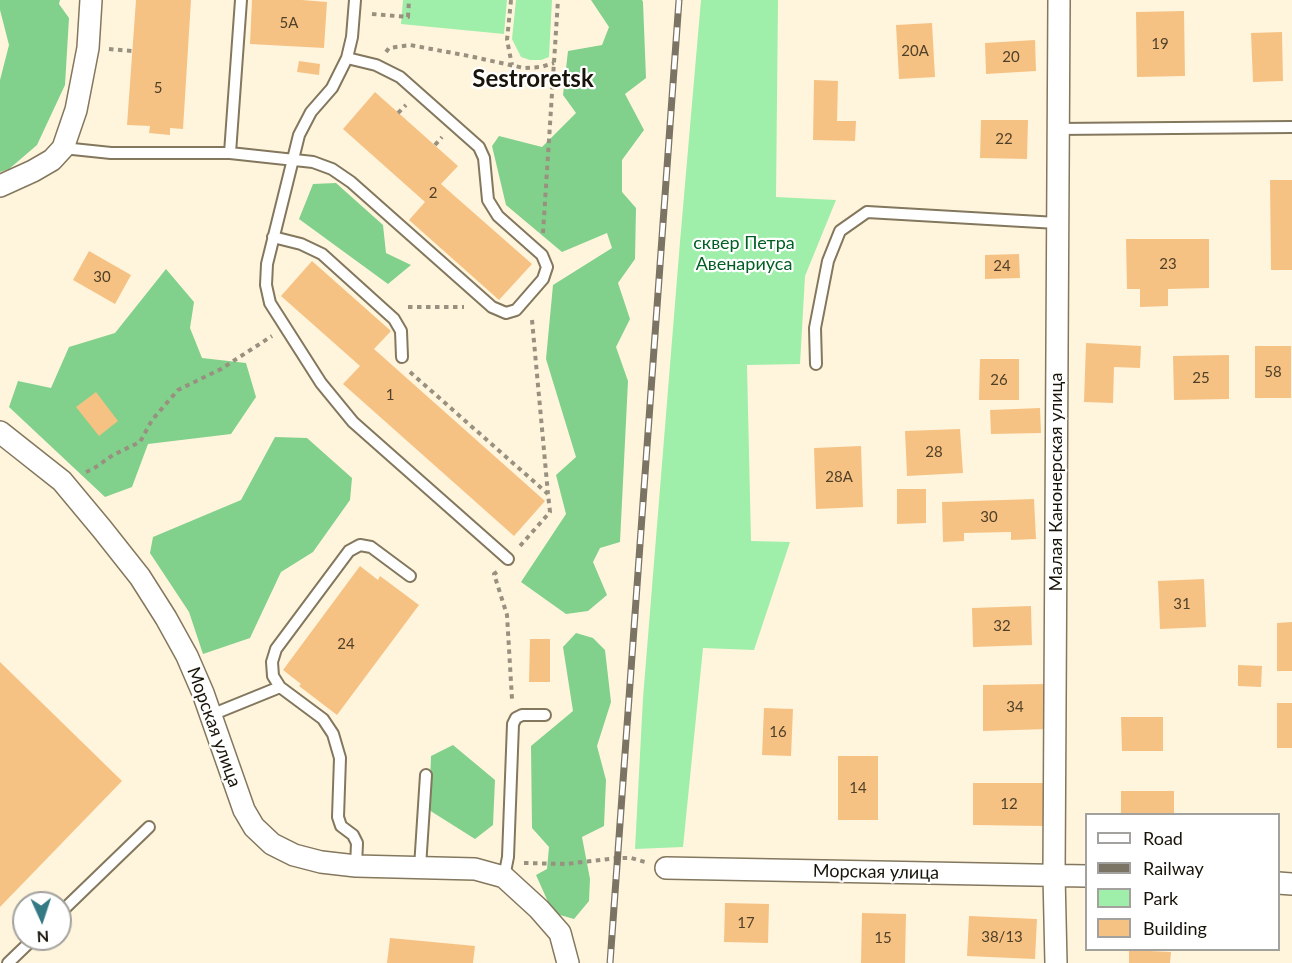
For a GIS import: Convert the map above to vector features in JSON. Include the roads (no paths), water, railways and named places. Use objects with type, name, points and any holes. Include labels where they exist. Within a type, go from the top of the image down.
[{"type":"street","points":[[0,186],[52,160],[63,148],[76,110],[86,58],[91,0]]},
{"type":"street","name":"Малая Канонерская улица","points":[[1056,963],[1054,875],[1059,0]]},
{"type":"street","name":"Морская улица","points":[[0,432],[62,481],[140,577],[187,656],[211,714],[244,810],[254,827],[272,843],[294,855],[321,862],[356,866],[475,869],[504,877]]},
{"type":"street","name":"Морская улица","points":[[666,868],[1085,876]]},
{"type":"street","points":[[504,877],[539,909],[560,933],[568,963]]},
{"type":"lane","points":[[230,153],[241,0]]},
{"type":"lane","points":[[355,0],[352,37],[347,58],[332,88],[311,112],[299,135],[267,264],[266,285],[270,303],[321,383],[353,422],[508,559]]},
{"type":"lane","points":[[63,148],[111,153],[230,153],[313,162],[332,169],[351,182],[492,308],[506,313],[516,310],[543,279],[547,267],[542,255],[498,216],[488,200],[484,158],[479,147],[400,77],[376,65],[347,58]]},
{"type":"lane","points":[[1058,129],[1292,127]]},
{"type":"lane","points":[[816,364],[815,328],[828,261],[840,231],[867,212],[1057,223]]},
{"type":"lane","points":[[273,237],[302,243],[322,254],[381,306],[394,319],[401,331],[402,357]]},
{"type":"lane","points":[[356,866],[357,843],[338,817],[340,758],[333,734],[323,719],[280,687],[273,676],[272,662],[276,649],[349,551],[360,545],[371,547],[410,576]]},
{"type":"lane","points":[[211,714],[280,687]]},
{"type":"lane","points":[[504,877],[508,857],[513,724],[516,718],[522,715],[545,715]]},
{"type":"lane","points":[[420,867],[426,775]]},
{"type":"lane","points":[[72,901],[149,827]]},
{"type":"lane","points":[[8,963],[20,951]]},
{"type":"railway","points":[[610,963],[679,0]]},
{"type":"district","name":"Sestroretsk","points":[[533,79]]},
{"type":"park label","name":"сквер Петра Авенариуса","points":[[744,253]]}]
